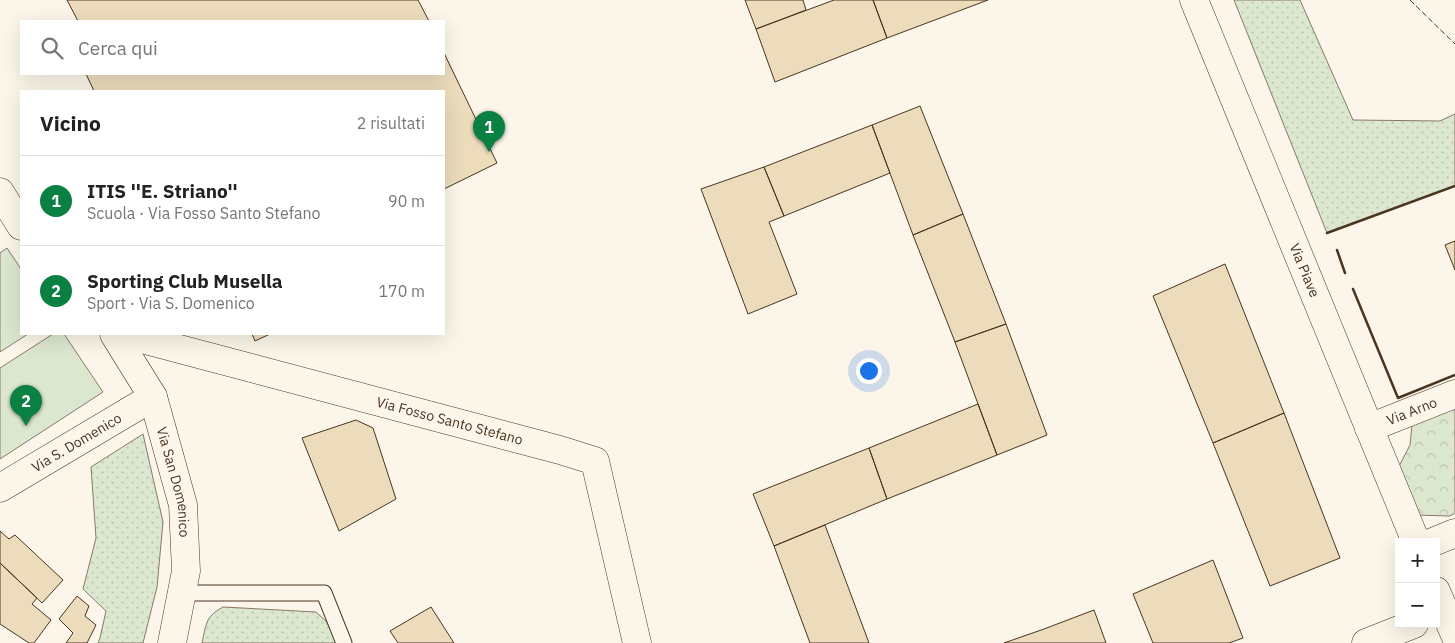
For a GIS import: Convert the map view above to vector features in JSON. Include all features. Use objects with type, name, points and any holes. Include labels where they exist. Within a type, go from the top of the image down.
[{"type":"street","name":"Via Piave","points":[[1194,0],[1414,538]]},
{"type":"street","points":[[0,192],[20,224]]},
{"type":"street","name":"Via San Domenico","points":[[115,335],[153,397],[183,505],[186,571],[172,643]]},
{"type":"street","name":"Via Fosso Santo Stefano","points":[[127,335],[560,450],[595,461],[637,643]]},
{"type":"street","name":"Via Arno","points":[[1369,428],[1455,394]]},
{"type":"street","name":"Via S. Domenico","points":[[0,488],[153,397]]},
{"type":"street","points":[[1440,539],[1455,533]]},
{"type":"street","points":[[1366,643],[1404,628]]},
{"type":"lane","points":[[182,593],[324,593],[344,643]]},
{"type":"green space","points":[[1234,0],[1300,0],[1353,120],[1440,121],[1455,114],[1455,186],[1327,233]]},
{"type":"green space","points":[[7,248],[20,268],[20,335],[26,335],[0,352],[0,253]]},
{"type":"green space","points":[[51,335],[65,335],[103,392],[0,459],[0,368]]},
{"type":"green space","points":[[1455,406],[1455,513],[1450,516],[1414,515],[1395,474],[1410,445],[1413,415]]},
{"type":"green space","points":[[143,434],[163,522],[157,587],[143,643],[98,643],[106,611],[83,589],[96,538],[91,467]]},
{"type":"green space","points":[[223,607],[316,612],[326,621],[338,643],[202,643],[207,622],[213,614]]},
{"type":"building","points":[[67,0],[418,0],[428,20],[77,20]]},
{"type":"building","points":[[745,0],[803,0],[806,10],[756,29]]},
{"type":"building","points":[[834,0],[873,0],[887,38],[775,82],[756,29]]},
{"type":"building","points":[[873,0],[988,0],[887,38]]},
{"type":"building","points":[[445,55],[497,163],[445,189],[445,90],[94,90],[86,75],[445,75]]},
{"type":"building","points":[[920,106],[963,214],[913,235],[872,125]]},
{"type":"building","points":[[872,125],[890,173],[784,216],[764,167]]},
{"type":"building","points":[[764,167],[784,216],[769,222],[797,294],[748,314],[701,189]]},
{"type":"building","points":[[963,214],[1006,324],[955,342],[913,235]]},
{"type":"building","points":[[1455,241],[1455,270],[1445,245]]},
{"type":"building","points":[[1225,264],[1284,413],[1213,443],[1153,296]]},
{"type":"building","points":[[1006,324],[1047,435],[997,455],[955,342]]},
{"type":"building","points":[[252,335],[268,335],[255,341]]},
{"type":"building","points":[[978,404],[997,455],[887,499],[869,448]]},
{"type":"building","points":[[1284,413],[1340,558],[1270,586],[1213,443]]},
{"type":"building","points":[[356,420],[373,428],[396,499],[339,531],[302,438]]},
{"type":"building","points":[[869,448],[887,499],[774,546],[753,494]]},
{"type":"building","points":[[825,525],[869,643],[810,643],[774,546]]},
{"type":"building","points":[[0,531],[9,539],[15,535],[63,580],[42,603],[0,563]]},
{"type":"building","points":[[1213,560],[1243,638],[1229,643],[1153,643],[1133,594]]},
{"type":"building","points":[[0,563],[37,598],[32,604],[51,620],[34,643],[29,643],[0,624]]},
{"type":"building","points":[[77,596],[89,606],[85,616],[96,625],[87,643],[66,643],[73,633],[59,619]]},
{"type":"building","points":[[431,607],[454,643],[398,643],[390,631]]},
{"type":"building","points":[[1094,610],[1106,643],[1004,643],[1044,629]]},
{"type":"fence","points":[[1410,0],[1455,44]]},
{"type":"wall","points":[[1327,233],[1455,186]]},
{"type":"wall","points":[[1337,250],[1345,273]]},
{"type":"wall","points":[[1353,289],[1398,398],[1455,375]]},
{"type":"place","name":"ITIS ''E. Striano''","points":[[489,152]]},
{"type":"place","name":"Sporting Club Musella","points":[[26,426]]}]
